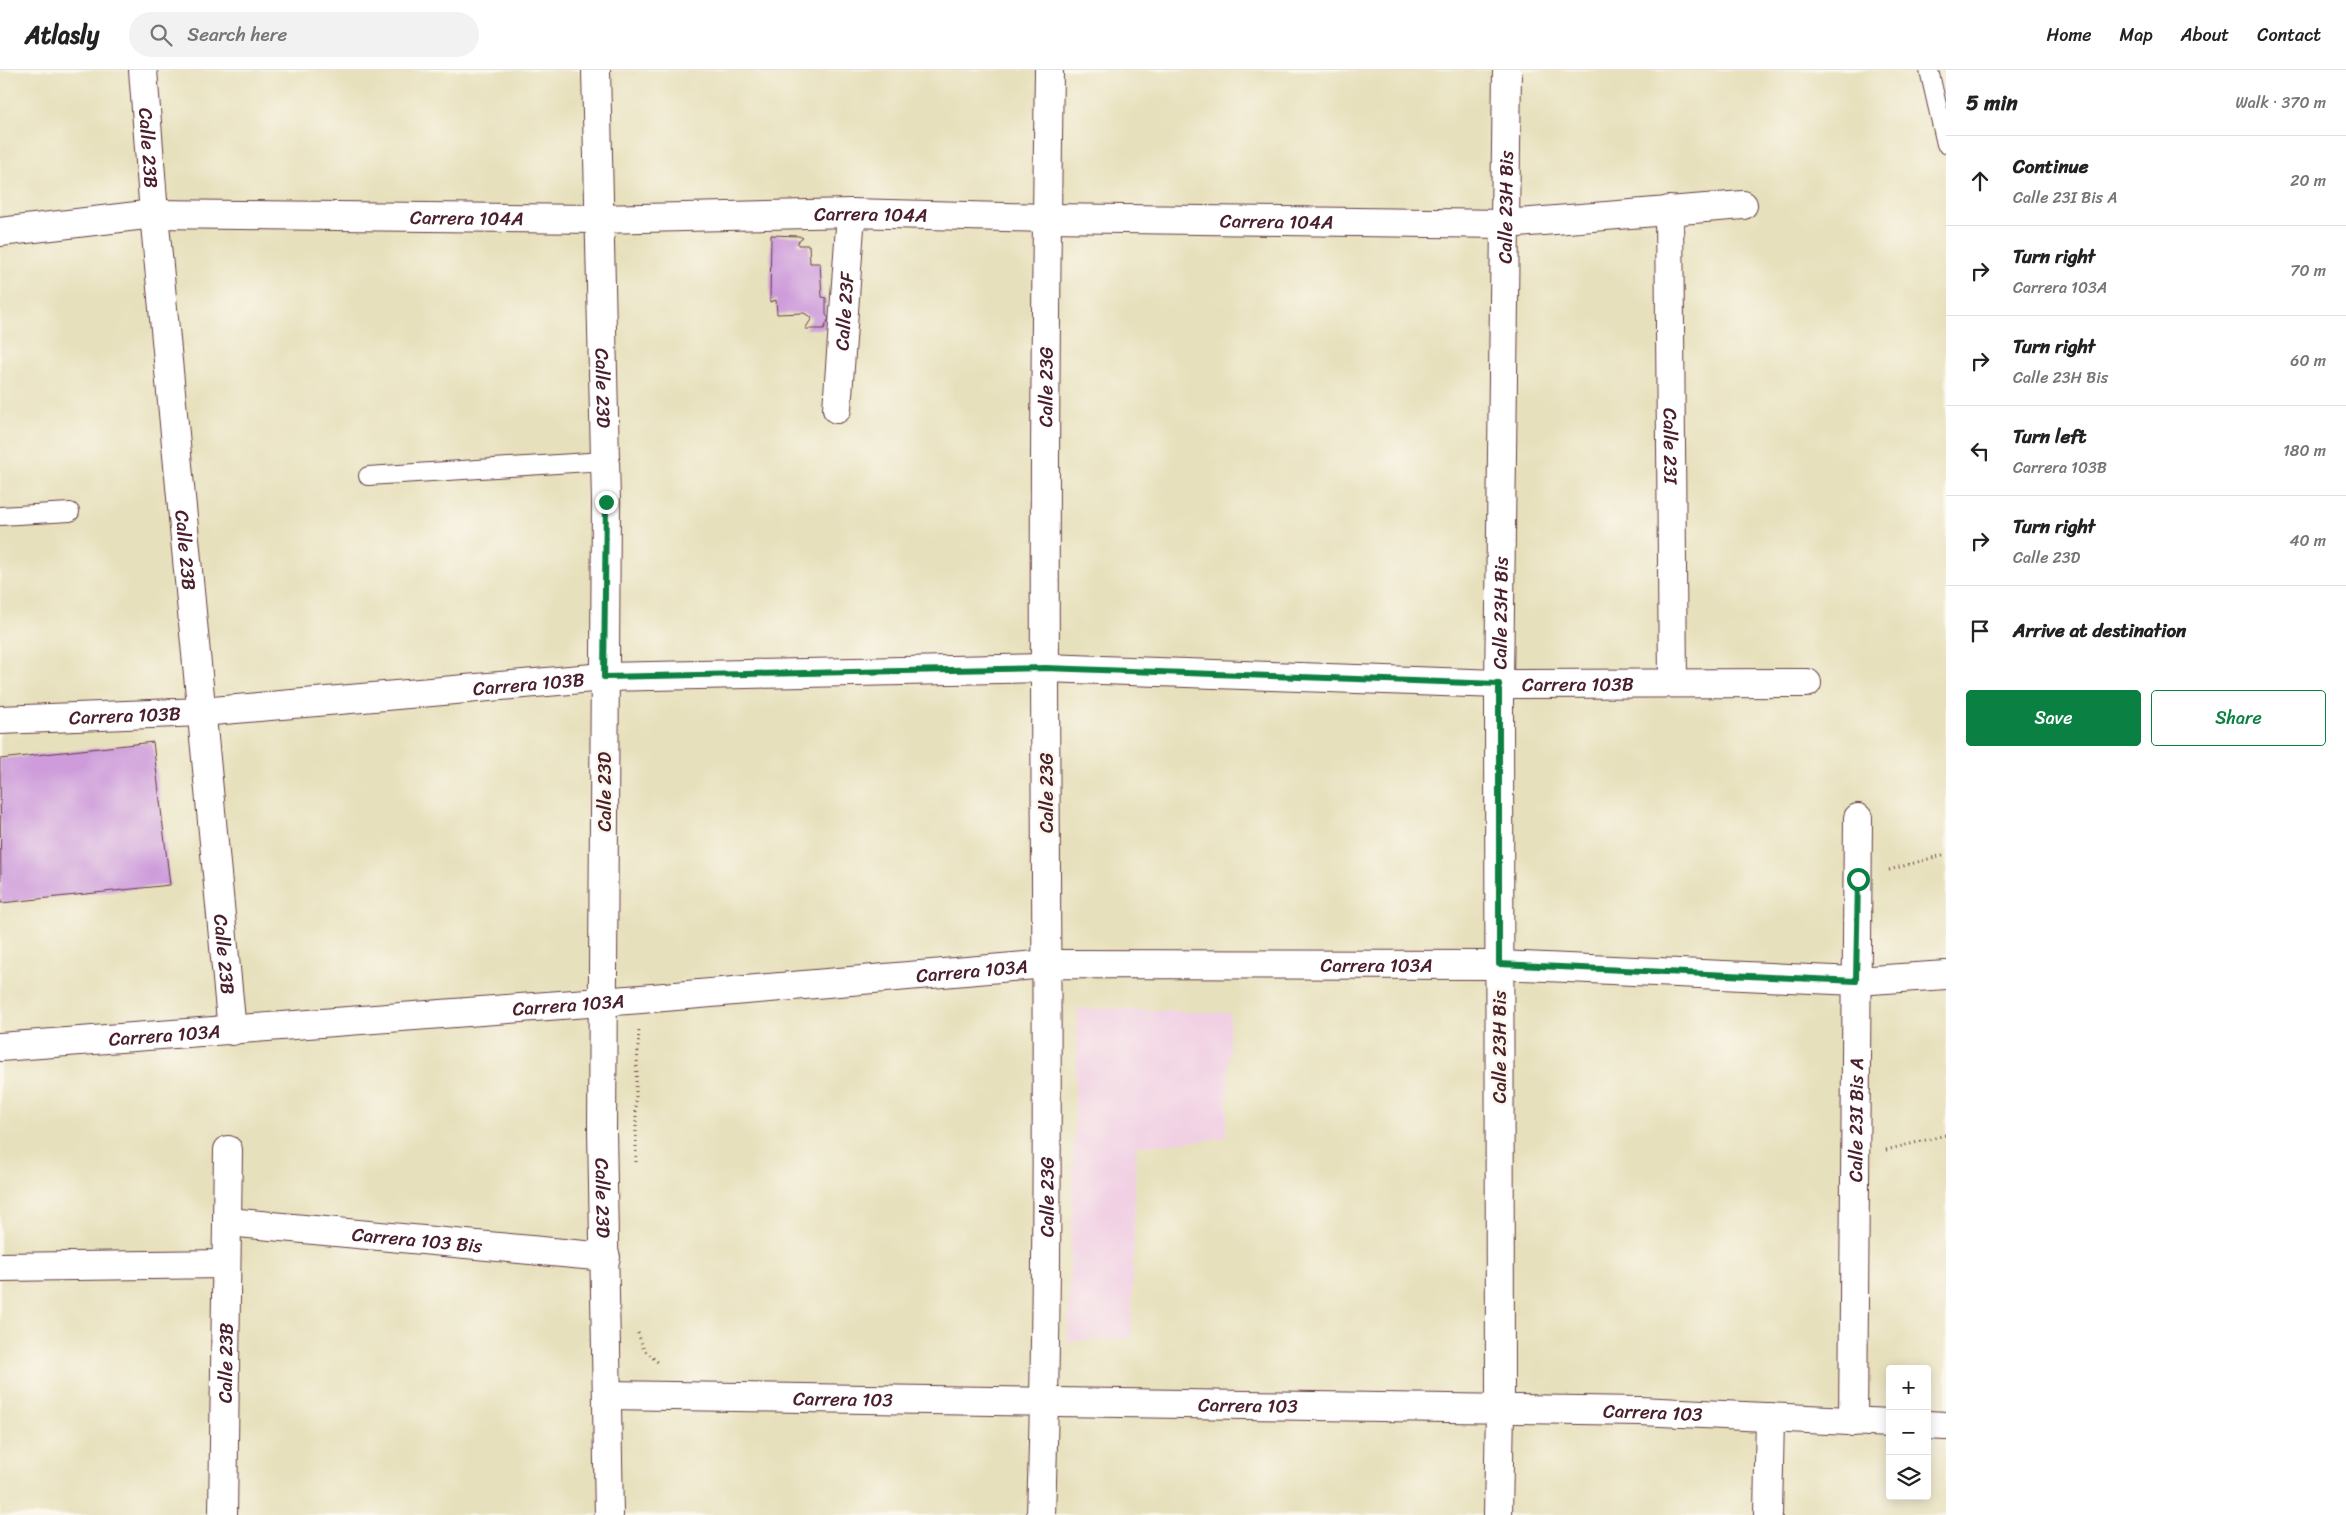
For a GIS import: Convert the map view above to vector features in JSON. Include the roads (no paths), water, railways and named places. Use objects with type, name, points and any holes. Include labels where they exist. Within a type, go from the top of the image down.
[{"type":"street","name":"Calle 23B","points":[[143,70],[154,214],[232,1031]]},
{"type":"street","name":"Calle 23D","points":[[596,70],[604,461],[602,1000],[609,1515]]},
{"type":"street","name":"Calle 23G","points":[[1041,1515],[1044,1402],[1047,964],[1045,668],[1049,70]]},
{"type":"street","name":"Calle 23H Bis","points":[[1498,1515],[1500,1410],[1499,684],[1507,70]]},
{"type":"street","name":"Carrera 104A","points":[[0,232],[154,214],[599,219],[851,213],[1047,218],[1505,224],[1743,205]]},
{"type":"street","name":"Calle 23I","points":[[1669,210],[1673,683]]},
{"type":"street","name":"Calle 23F","points":[[837,409],[851,213]]},
{"type":"street","name":"Carrera 103B","points":[[0,720],[201,712],[604,677],[1045,668],[1499,684],[1807,682]]},
{"type":"street","name":"Calle 23I Bis A","points":[[1852,1422],[1858,818]]},
{"type":"street","name":"Carrera 103A","points":[[0,1047],[232,1031],[602,1000],[641,999],[1047,964],[1499,964],[1856,981],[1946,975]]},
{"type":"street","name":"Calle 23B","points":[[223,1515],[228,1150]]},
{"type":"street","name":"Carrera 103 Bis","points":[[228,1222],[606,1257]]},
{"type":"street","points":[[0,1267],[225,1264]]},
{"type":"street","name":"Carrera 103","points":[[607,1395],[1640,1411],[1886,1423]]},
{"type":"street","points":[[1768,1515],[1770,1417]]},
{"type":"street","points":[[1931,1425],[1946,1426]]},
{"type":"lane","points":[[1929,70],[1946,144]]},
{"type":"lane","points":[[368,476],[604,461]]},
{"type":"lane","points":[[0,516],[70,512]]}]
